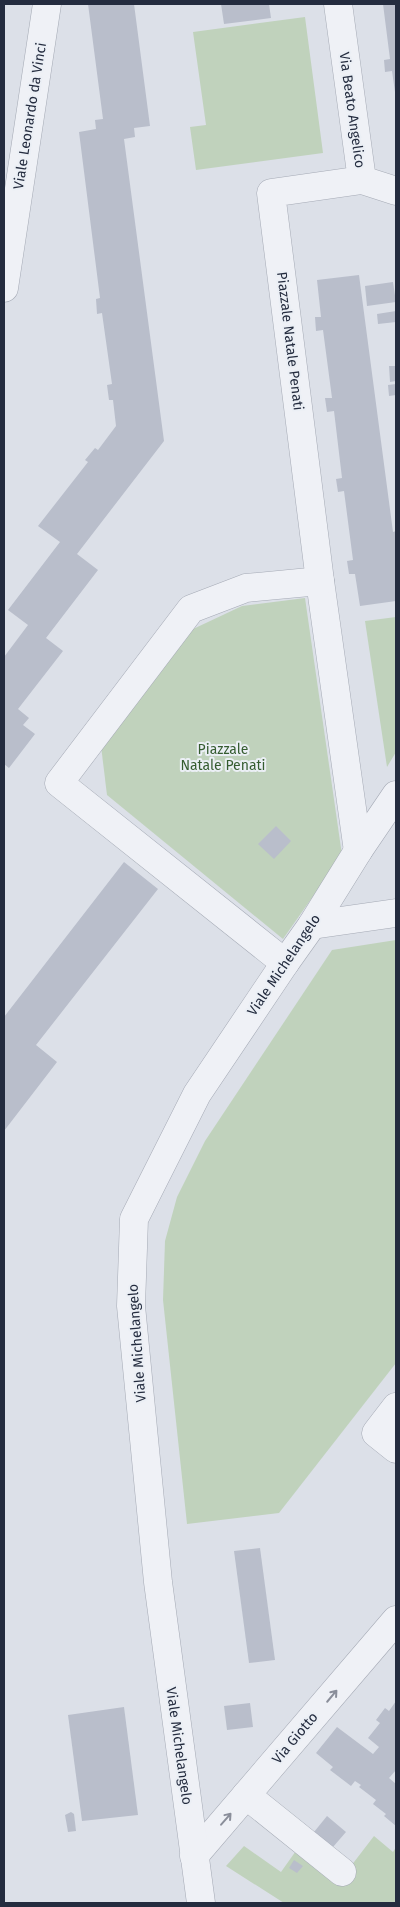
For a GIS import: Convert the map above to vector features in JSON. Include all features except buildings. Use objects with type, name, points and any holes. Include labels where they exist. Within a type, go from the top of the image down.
[{"type":"street","name":"Viale Leonardo da Vinci","points":[[4,288],[47,4]]},
{"type":"street","name":"Via Beato Angelico","points":[[338,4],[362,180],[396,191]]},
{"type":"street","name":"Piazzale Natale Penati","points":[[358,851],[320,581],[271,193],[362,180]]},
{"type":"street","points":[[285,962],[58,783],[191,609],[246,588],[320,581]]},
{"type":"street","name":"Viale Michelangelo","points":[[201,1903],[158,1582],[131,1306],[134,1219],[196,1094],[312,925],[358,851],[396,795]]},
{"type":"street","points":[[312,925],[396,913]]},
{"type":"street","points":[[396,1407],[376,1433],[396,1449]]},
{"type":"street","name":"Via Giotto","points":[[194,1856],[396,1620]]},
{"type":"street","points":[[246,1796],[342,1872]]},
{"type":"green space","points":[[305,17],[323,153],[196,170],[190,127],[206,125],[193,32]]},
{"type":"green space","name":"Piazzale Natale Penati","points":[[305,598],[342,855],[283,939],[107,795],[101,746],[191,630],[242,606]]},
{"type":"green space","points":[[396,617],[396,752],[387,767],[365,621]]},
{"type":"green space","points":[[396,940],[396,1363],[279,1513],[187,1524],[163,1300],[165,1241],[177,1197],[205,1141],[332,950]]},
{"type":"green space","points":[[374,1836],[393,1852],[396,1847],[396,1903],[284,1903],[226,1866],[244,1846],[281,1872],[298,1848],[341,1879]]}]
